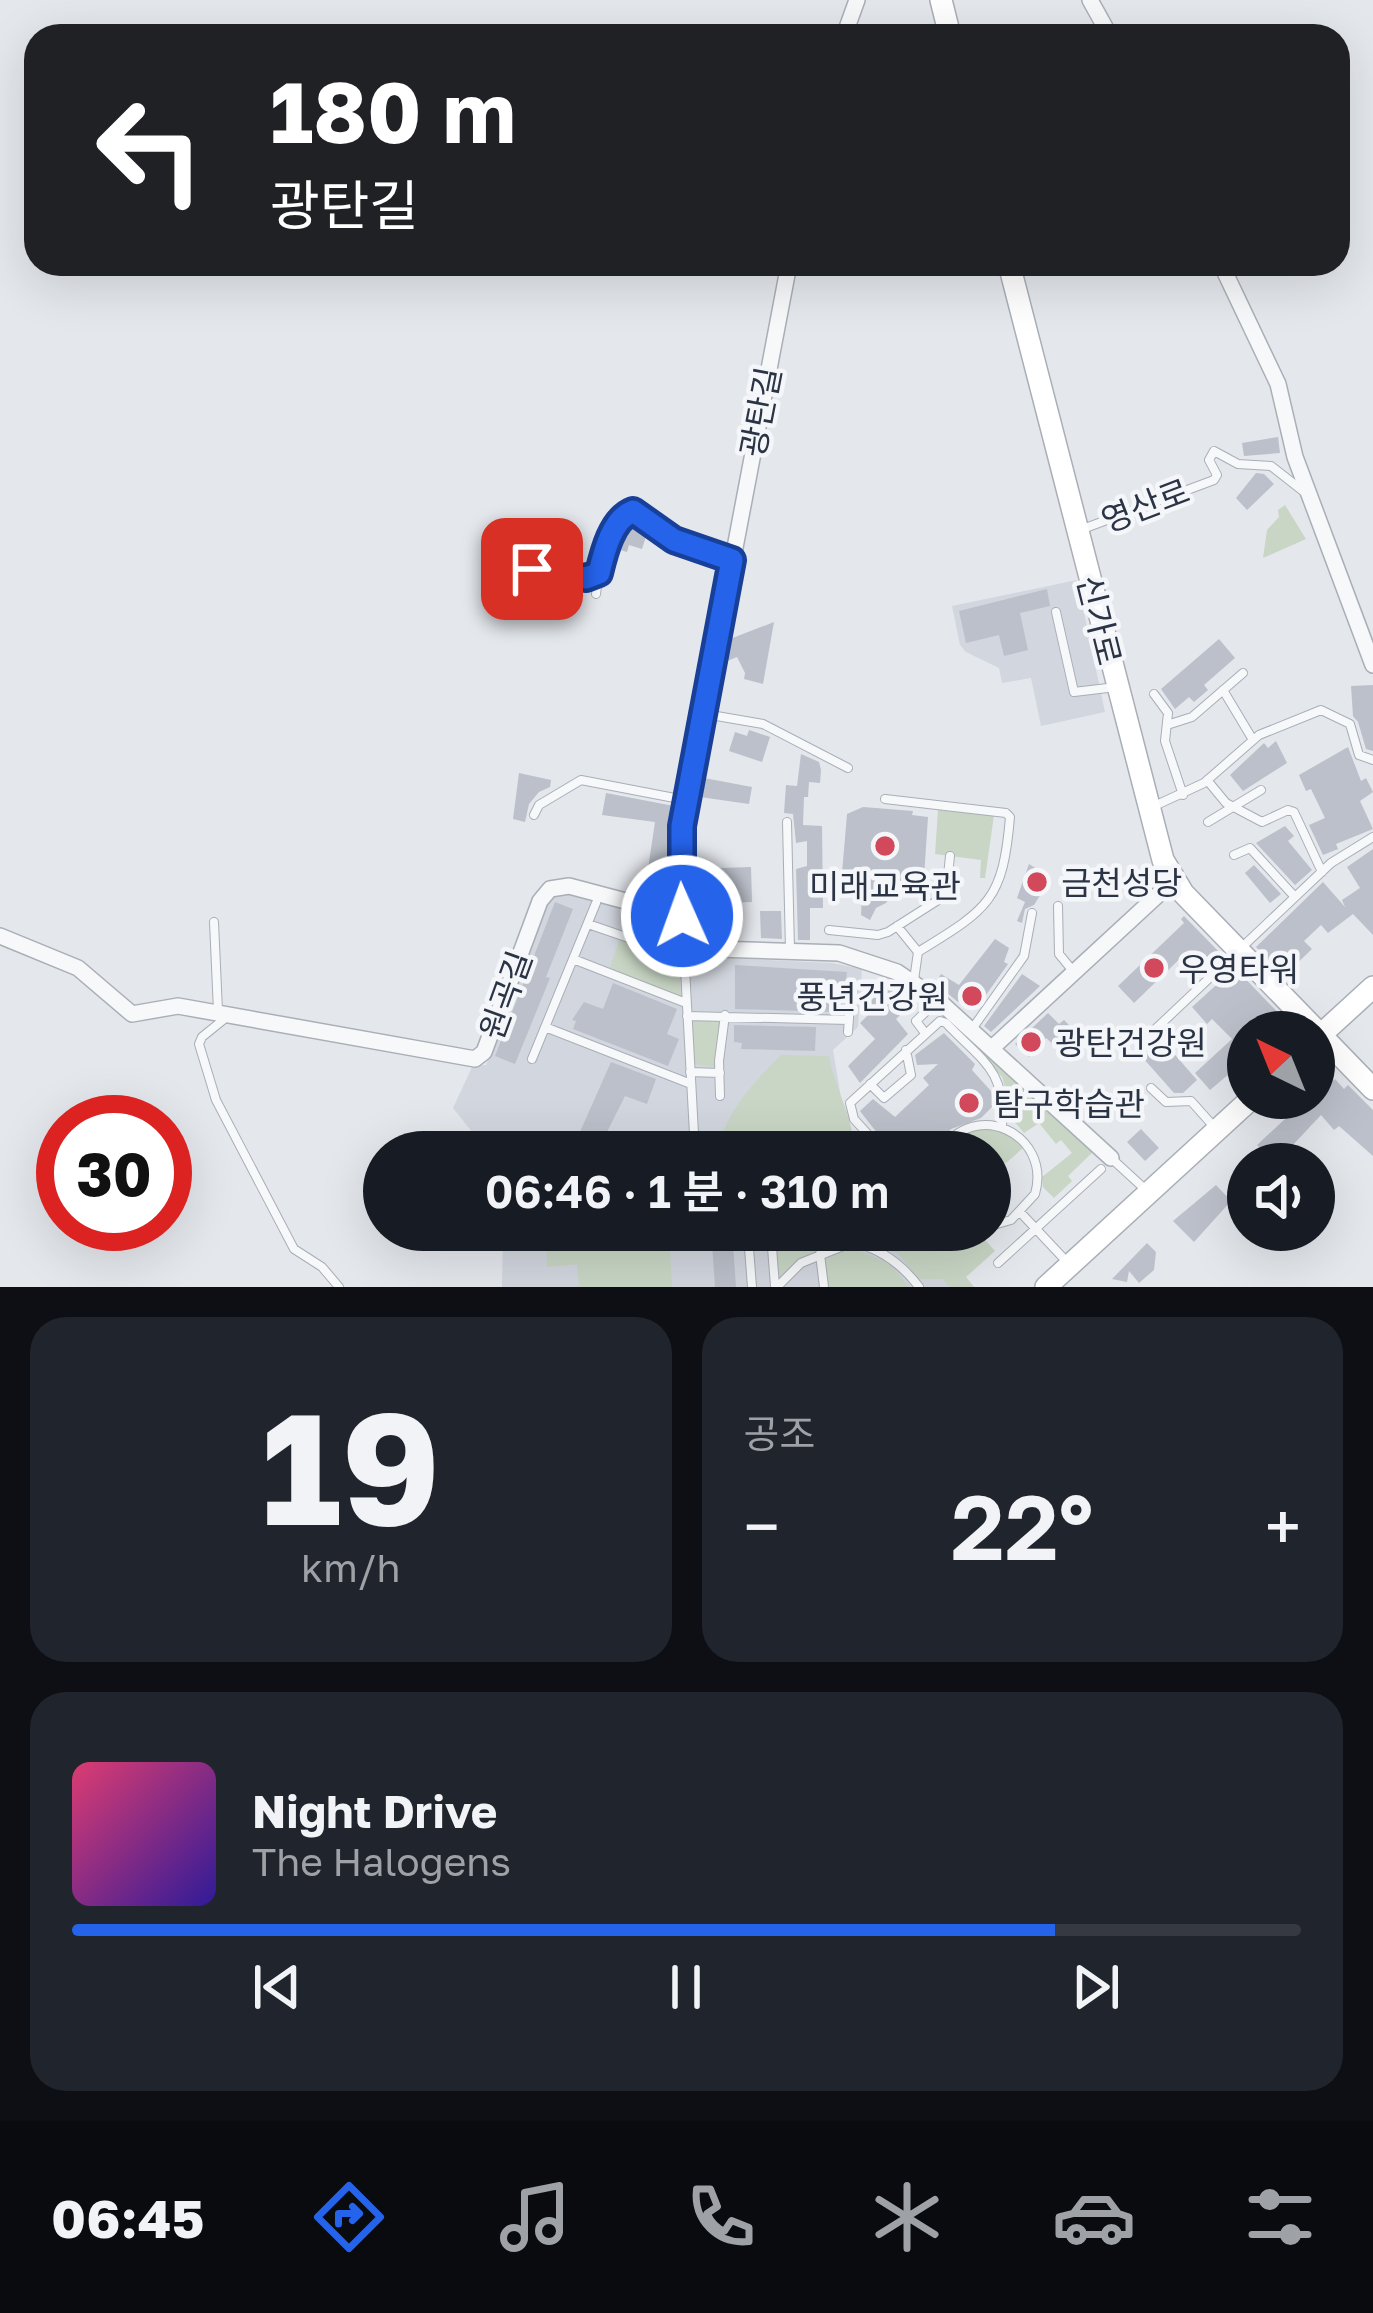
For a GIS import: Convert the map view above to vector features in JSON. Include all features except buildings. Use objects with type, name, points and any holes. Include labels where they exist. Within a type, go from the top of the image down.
[{"type":"street","name":"광탄길","points":[[684,952],[680,849],[687,800],[787,276]]},
{"type":"street","name":"신가로","points":[[1012,276],[1162,860],[1173,881],[1293,1011]]},
{"type":"street","points":[[1227,276],[1279,385],[1295,457],[1373,665]]},
{"type":"street","points":[[992,1048],[1173,881]]},
{"type":"street","name":"원곡길","points":[[0,936],[78,968],[132,1014],[171,1006],[476,1059],[484,1052],[540,901],[550,889],[569,886],[682,916]]},
{"type":"street","points":[[684,952],[790,950],[859,957],[914,982],[992,1048],[1106,1163]]},
{"type":"street","points":[[1335,1022],[1373,987]]},
{"type":"street","name":"신가로","points":[[1335,1054],[1373,1089]]},
{"type":"street","points":[[1046,1287],[1229,1119]]},
{"type":"lane","name":"영산로","points":[[1078,531],[1216,478],[1209,460],[1214,451],[1238,464],[1271,466],[1309,496]]},
{"type":"lane","points":[[596,594],[617,524],[629,512],[641,514],[674,540],[732,560]]},
{"type":"lane","points":[[532,569],[586,578],[599,573]]},
{"type":"lane","points":[[1056,612],[1074,692],[1118,686]]},
{"type":"lane","points":[[1167,725],[1192,717],[1243,673]]},
{"type":"lane","points":[[1223,691],[1253,740]]},
{"type":"lane","points":[[1154,694],[1168,713],[1165,743],[1183,795]]},
{"type":"lane","points":[[1149,808],[1207,780],[1271,729],[1324,710],[1350,724],[1359,755],[1373,760]]},
{"type":"lane","points":[[703,713],[763,724],[848,768]]},
{"type":"lane","points":[[533,814],[577,780],[687,800]]},
{"type":"lane","points":[[1207,780],[1226,803],[1262,822],[1291,810],[1322,872]]},
{"type":"lane","points":[[1208,822],[1261,790]]},
{"type":"lane","points":[[885,799],[1010,815],[1005,868],[991,899],[918,952],[914,982]]},
{"type":"lane","points":[[787,822],[790,950]]},
{"type":"lane","points":[[1146,1038],[1322,872],[1373,837]]},
{"type":"lane","points":[[1234,855],[1252,849],[1295,897]]},
{"type":"lane","points":[[829,930],[878,935],[897,926],[947,893],[950,856]]},
{"type":"lane","points":[[532,1059],[596,903]]},
{"type":"lane","points":[[1058,906],[1059,954],[1074,972]]},
{"type":"lane","points":[[971,1030],[1024,956],[1032,913]]},
{"type":"lane","points":[[214,922],[223,1023],[202,1036],[199,1044],[216,1100],[294,1249],[322,1267],[339,1287]]},
{"type":"lane","points":[[588,924],[684,952],[694,1131]]},
{"type":"lane","points":[[897,926],[918,952]]},
{"type":"lane","points":[[573,959],[686,1003]]},
{"type":"lane","points":[[848,1032],[851,988]]},
{"type":"lane","points":[[925,1033],[916,1021],[938,1000]]},
{"type":"lane","points":[[720,1096],[725,1015]]},
{"type":"lane","points":[[687,1016],[849,1020]]},
{"type":"lane","points":[[865,1131],[850,1114],[851,1101],[935,1024],[946,1022],[997,1077],[1004,1094],[1002,1126]]},
{"type":"lane","points":[[545,1028],[691,1084]]},
{"type":"lane","points":[[870,1084],[884,1098],[911,1075],[906,1050]]},
{"type":"lane","points":[[690,1072],[719,1073]]},
{"type":"lane","points":[[1150,1088],[1166,1102],[1190,1101],[1217,1130]]},
{"type":"lane","points":[[961,1131],[1002,1126],[1023,1139],[1036,1162],[1038,1186],[1011,1218]]},
{"type":"lane","points":[[998,1263],[1106,1163],[1149,1192]]},
{"type":"lane","points":[[1020,1211],[1070,1265]]},
{"type":"lane","points":[[749,1251],[752,1287]]},
{"type":"lane","points":[[773,1251],[776,1287]]},
{"type":"lane","points":[[776,1287],[791,1270],[826,1251]]},
{"type":"lane","points":[[875,1251],[896,1262],[919,1287]]},
{"type":"lane","points":[[820,1254],[824,1287]]},
{"type":"shaded area","points":[[1077,580],[1105,712],[1041,726],[1031,678],[1002,683],[999,668],[966,652],[960,645],[952,606]]},
{"type":"shaded area","points":[[567,892],[673,923],[680,956],[832,963],[862,969],[858,1027],[833,1050],[846,1131],[471,1131],[453,1108],[473,1065],[486,1065],[545,901]]},
{"type":"shaded area","points":[[503,1251],[937,1251],[971,1287],[502,1287]]},
{"type":"green space","points":[[1285,505],[1306,539],[1263,558],[1267,530]]},
{"type":"green space","points":[[938,810],[994,815],[985,878],[980,878],[981,860],[935,854]]},
{"type":"green space","points":[[620,938],[678,959],[681,996],[609,970]]},
{"type":"green space","points":[[691,1020],[720,1020],[716,1067],[692,1064]]},
{"type":"green space","points":[[965,1034],[1095,1150],[1068,1176],[1072,1181],[1054,1198],[1043,1187],[1042,1177],[1072,1153],[1061,1140],[1056,1144],[1039,1123],[1024,1133],[1008,1114],[1022,1113],[1021,1095],[1007,1094],[1002,1077]]},
{"type":"green space","points":[[781,1055],[829,1056],[852,1131],[724,1131],[751,1087]]},
{"type":"green space","points":[[1011,1135],[1012,1135],[1023,1148],[1011,1159]]},
{"type":"green space","points":[[547,1251],[670,1251],[672,1287],[579,1287],[577,1264],[547,1267]]},
{"type":"green space","points":[[775,1251],[818,1251],[778,1278]]},
{"type":"green space","points":[[842,1251],[859,1251],[890,1264],[909,1287],[828,1287],[825,1260]]},
{"type":"green space","points":[[894,1251],[995,1251],[966,1277],[974,1287],[919,1279]]},
{"type":"place","name":"미래교육관","points":[[885,846]]},
{"type":"place","name":"금천성당","points":[[1037,882]]},
{"type":"place","name":"우영타워","points":[[1154,968]]},
{"type":"place","name":"풍년건강원","points":[[972,996]]},
{"type":"place","name":"광탄건강원","points":[[1031,1042]]},
{"type":"place","name":"탐구학습관","points":[[969,1103]]},
{"type":"route","points":[[532,569],[586,578],[599,573],[617,524],[633,511],[674,540],[732,560],[682,826],[682,916]]}]
